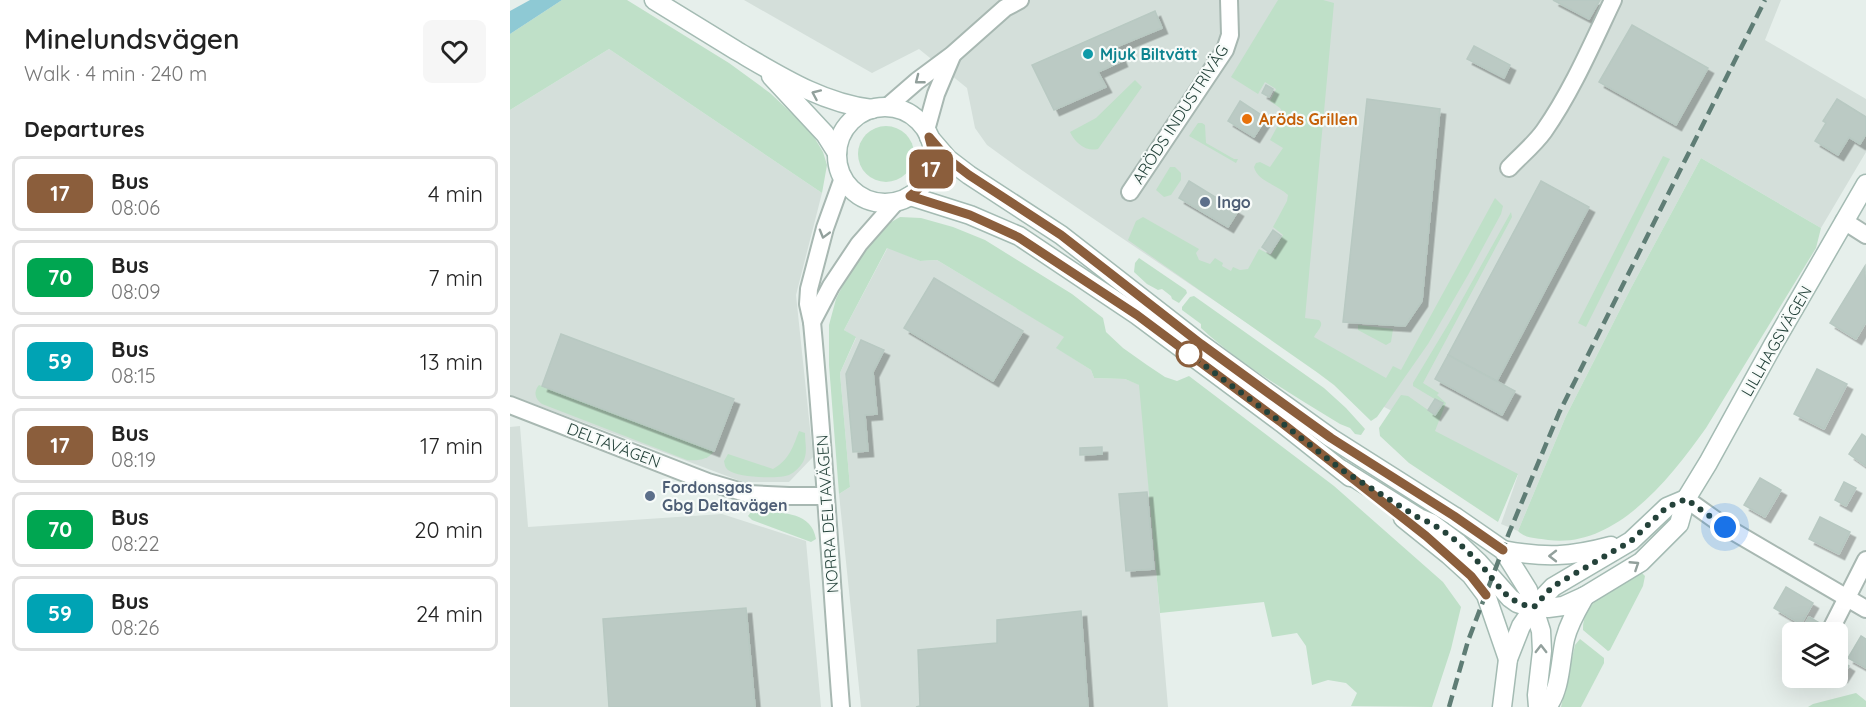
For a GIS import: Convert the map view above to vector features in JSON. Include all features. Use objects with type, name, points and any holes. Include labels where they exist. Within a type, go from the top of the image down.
[{"type":"main road","points":[[654,0],[757,63],[818,96],[851,106],[880,108],[909,114],[922,124],[948,159],[969,175],[1061,235],[1201,344],[1331,438],[1503,550],[1521,577],[1541,631],[1538,707]]},
{"type":"main road","points":[[757,63],[801,107],[825,134],[837,153]]},
{"type":"main road","points":[[880,108],[857,116],[845,129],[837,153],[837,162],[843,178],[854,192],[869,201],[886,204],[903,200],[923,185],[931,170],[933,153],[928,134]]},
{"type":"main road","name":"LILLHAGSVÄGEN","points":[[1342,470],[1419,518],[1431,523],[1478,562],[1517,603],[1534,607],[1563,606],[1585,596],[1641,562],[1679,524],[1686,499],[1866,184]]},
{"type":"main road","points":[[903,200],[970,215],[1028,242],[1137,315],[1342,470]]},
{"type":"main road","name":"LILLHAGSVÄGEN","points":[[1342,470],[1449,555],[1471,576],[1486,595],[1508,659]]},
{"type":"main road","name":"LILLHAGSVÄGEN","points":[[1502,707],[1508,659],[1521,626],[1534,607],[1552,587],[1631,541],[1667,507],[1686,499]]},
{"type":"main road","name":"LILLHAGSVÄGEN","points":[[1503,550],[1532,555],[1559,556],[1585,553],[1631,541]]},
{"type":"main road","name":"LILLHAGSVÄGEN","points":[[1547,707],[1554,699],[1565,639],[1571,620],[1585,596]]},
{"type":"street","points":[[880,108],[952,55],[1005,8],[1020,0]]},
{"type":"street","name":"ARÖDS INDUSTRIVÄG","points":[[1130,192],[1225,50],[1230,34],[1229,0]]},
{"type":"street","points":[[1509,168],[1542,134],[1554,115],[1572,85],[1613,0]]},
{"type":"street","points":[[928,134],[936,94],[952,55]]},
{"type":"street","name":"NORRA DELTAVÄGEN","points":[[842,707],[825,496],[824,452],[812,321],[808,304],[809,289],[825,228],[843,178]]},
{"type":"street","points":[[812,321],[831,286],[859,244],[903,200]]},
{"type":"street","points":[[1844,221],[1866,235]]},
{"type":"street","name":"DELTAVÄGEN","points":[[510,405],[708,482],[749,494],[825,496]]},
{"type":"street","points":[[1686,499],[1724,526],[1866,609]]},
{"type":"street","points":[[1834,622],[1866,560]]},
{"type":"shaded area","points":[[744,0],[1781,0],[1765,40],[1866,99],[1866,152],[1821,228],[1701,158],[1566,416],[1518,531],[1501,524],[1518,475],[1333,381],[1023,171],[987,145],[975,128],[967,88],[919,49],[872,73]]},
{"type":"shaded area","points":[[609,49],[822,193],[796,295],[813,457],[789,482],[743,482],[510,395],[510,110]]},
{"type":"shaded area","points":[[888,247],[920,261],[937,260],[1065,337],[1057,348],[1091,370],[1094,378],[1125,379],[1140,385],[1168,707],[861,707],[839,494],[850,487],[840,373],[856,338],[844,330]]},
{"type":"shaded area","points":[[520,426],[528,527],[722,514],[806,541],[821,707],[510,707],[510,427]]},
{"type":"green space","points":[[562,0],[627,0],[729,63],[770,93],[801,122],[823,152],[827,165],[822,193],[609,49],[510,110],[510,34]]},
{"type":"green space","points":[[1278,0],[1323,0],[1334,3],[1305,318],[1321,322],[1314,337],[1386,378],[1393,366],[1401,370],[1495,198],[1503,206],[1501,214],[1468,275],[1428,344],[1377,417],[1371,421],[1334,385],[1318,373],[1128,240],[1136,221],[1143,217],[1199,249],[1196,253],[1199,260],[1210,264],[1215,258],[1231,271],[1233,267],[1240,270],[1248,269],[1259,249],[1271,255],[1283,235],[1273,227],[1288,195],[1259,176],[1254,167],[1260,162],[1270,167],[1283,148],[1270,140],[1284,114],[1270,101],[1276,89],[1265,82],[1258,94],[1231,77]]},
{"type":"green space","points":[[1135,80],[1142,87],[1098,149],[1085,148],[1078,143],[1070,132],[1096,118]]},
{"type":"green space","points":[[1198,123],[1205,125],[1206,143],[1238,159],[1236,163],[1189,136]]},
{"type":"green space","points":[[886,126],[897,128],[906,134],[912,143],[914,154],[912,165],[906,174],[897,180],[886,182],[875,180],[866,174],[860,165],[858,154],[860,143],[866,134],[875,128]]},
{"type":"green space","points":[[1663,156],[1670,159],[1586,327],[1578,323]]},
{"type":"green space","points":[[1701,158],[1821,228],[1816,248],[1706,428],[1659,487],[1619,521],[1596,533],[1573,540],[1548,540],[1525,536],[1518,531],[1566,416]]},
{"type":"green space","points":[[1170,167],[1175,167],[1181,173],[1181,180],[1171,195],[1164,197],[1156,190]]},
{"type":"green space","points":[[1511,212],[1512,217],[1423,383],[1439,393],[1437,395],[1446,403],[1435,431],[1518,474],[1498,522],[1409,463],[1380,436],[1379,428],[1401,395],[1408,396],[1435,415],[1443,404],[1413,386],[1413,383]]},
{"type":"green space","points":[[900,217],[921,218],[953,227],[985,240],[1072,294],[1103,318],[1106,332],[1123,348],[1165,377],[1177,381],[1189,376],[1334,486],[1443,582],[1461,607],[1451,649],[1432,707],[1351,706],[1357,693],[1346,683],[1328,680],[1312,685],[1306,646],[1297,633],[1272,637],[1264,602],[1160,613],[1139,385],[1125,379],[1094,378],[1091,370],[1056,348],[1064,337],[937,260],[920,261],[887,248],[844,330],[856,337],[840,373],[850,487],[839,494],[829,365],[829,325],[836,299],[849,273],[873,237],[886,225]]},
{"type":"green space","points":[[1139,258],[1186,290],[1187,293],[1179,303],[1162,289],[1158,290],[1147,284],[1134,272],[1135,263]]},
{"type":"green space","points":[[1194,296],[1324,388],[1365,429],[1361,435],[1355,434],[1350,428],[1268,379],[1217,342],[1201,328],[1201,324],[1182,310],[1190,297]]},
{"type":"green space","points":[[1358,325],[1393,329],[1391,342],[1386,345],[1358,330]]},
{"type":"green space","points":[[539,385],[714,451],[702,459],[687,460],[542,404],[536,395]]},
{"type":"green space","points":[[799,431],[805,433],[805,455],[800,466],[789,475],[768,477],[740,475],[726,467],[724,461],[728,454],[773,469],[787,457]]},
{"type":"green space","points":[[751,512],[790,514],[799,517],[813,529],[816,539],[811,542],[752,520],[748,516]]},
{"type":"green space","points":[[1642,573],[1645,576],[1643,586],[1608,651],[1583,630],[1584,619],[1588,610],[1603,594]]},
{"type":"green space","points":[[1580,639],[1604,658],[1604,663],[1581,707],[1561,707],[1575,645]]},
{"type":"green space","points":[[1856,693],[1866,701],[1866,707],[1808,707],[1813,704]]},
{"type":"water","points":[[530,0],[562,0],[510,34],[510,11]]},
{"type":"building","points":[[1553,0],[1600,0],[1589,19]]},
{"type":"building","name":"Mjuk Biltvätt","points":[[1155,11],[1162,28],[1116,47],[1122,61],[1098,72],[1106,87],[1054,110],[1032,65]]},
{"type":"building","points":[[1632,25],[1708,68],[1676,125],[1599,82]]},
{"type":"building","points":[[1474,46],[1510,65],[1504,78],[1467,59]]},
{"type":"building","points":[[1266,85],[1273,89],[1269,97],[1262,93]]},
{"type":"building","points":[[1367,99],[1440,109],[1422,301],[1405,326],[1343,322]]},
{"type":"building","points":[[1837,99],[1866,117],[1866,134],[1860,144],[1849,137],[1838,155],[1815,141],[1826,123],[1823,121]]},
{"type":"building","name":"Aröds Grillen","points":[[1240,101],[1266,118],[1254,137],[1228,121]]},
{"type":"building","points":[[1189,181],[1238,211],[1228,227],[1179,198]]},
{"type":"building","points":[[1541,181],[1589,207],[1497,381],[1448,355]]},
{"type":"building","points":[[1273,230],[1281,236],[1270,253],[1262,247]]},
{"type":"building","points":[[1865,266],[1866,322],[1856,339],[1830,323]]},
{"type":"building","points":[[934,278],[1023,331],[993,381],[904,328]]},
{"type":"building","points":[[561,334],[734,399],[714,451],[542,386]]},
{"type":"building","points":[[861,340],[884,350],[873,372],[877,414],[865,415],[868,451],[853,452],[846,374]]},
{"type":"building","points":[[1448,355],[1515,391],[1502,415],[1435,379]]},
{"type":"building","points":[[1817,369],[1847,384],[1824,429],[1794,414]]},
{"type":"building","points":[[1435,399],[1443,403],[1435,415],[1428,410]]},
{"type":"building","points":[[1862,434],[1866,437],[1866,466],[1849,454]]},
{"type":"building","points":[[1102,447],[1102,454],[1080,455],[1080,448]]},
{"type":"building","points":[[1760,478],[1781,490],[1765,517],[1744,505]]},
{"type":"building","points":[[1844,482],[1856,488],[1846,506],[1835,500]]},
{"type":"building","points":[[1147,492],[1154,569],[1126,571],[1119,494]]},
{"type":"building","points":[[1820,517],[1850,532],[1839,554],[1809,539]]},
{"type":"building","points":[[1786,587],[1813,603],[1802,622],[1798,622],[1774,608]]},
{"type":"building","points":[[746,608],[755,707],[609,707],[603,619]]},
{"type":"building","points":[[1081,611],[1088,707],[916,707],[920,706],[918,650],[997,643],[997,620]]},
{"type":"building","points":[[1809,617],[1818,622],[1806,622]]},
{"type":"building","points":[[1861,636],[1866,639],[1866,668],[1848,658]]},
{"type":"railway","points":[[1449,707],[1468,641],[1509,533],[1559,413],[1765,0]]},
{"type":"bus line","name":"17","points":[[1486,595],[1471,576],[1426,536],[1282,423],[1137,315],[1018,237],[970,215],[910,196],[923,185],[931,170],[933,153],[929,137],[948,159],[969,175],[1061,235],[1201,344],[1267,392],[1331,438],[1488,538],[1503,550]]},
{"type":"place","name":"Mjuk Biltvätt","points":[[1088,54]]},
{"type":"place","name":"Aröds Grillen","points":[[1247,119]]},
{"type":"place","name":"Ingo","points":[[1205,202]]},
{"type":"place","name":"Fordonsgas Gbg Deltavägen","points":[[650,496]]},
{"type":"route","points":[[1189,354],[1342,470],[1445,533],[1478,562],[1510,598],[1526,606],[1534,607],[1552,587],[1631,541],[1667,507],[1686,499],[1725,527]]}]
